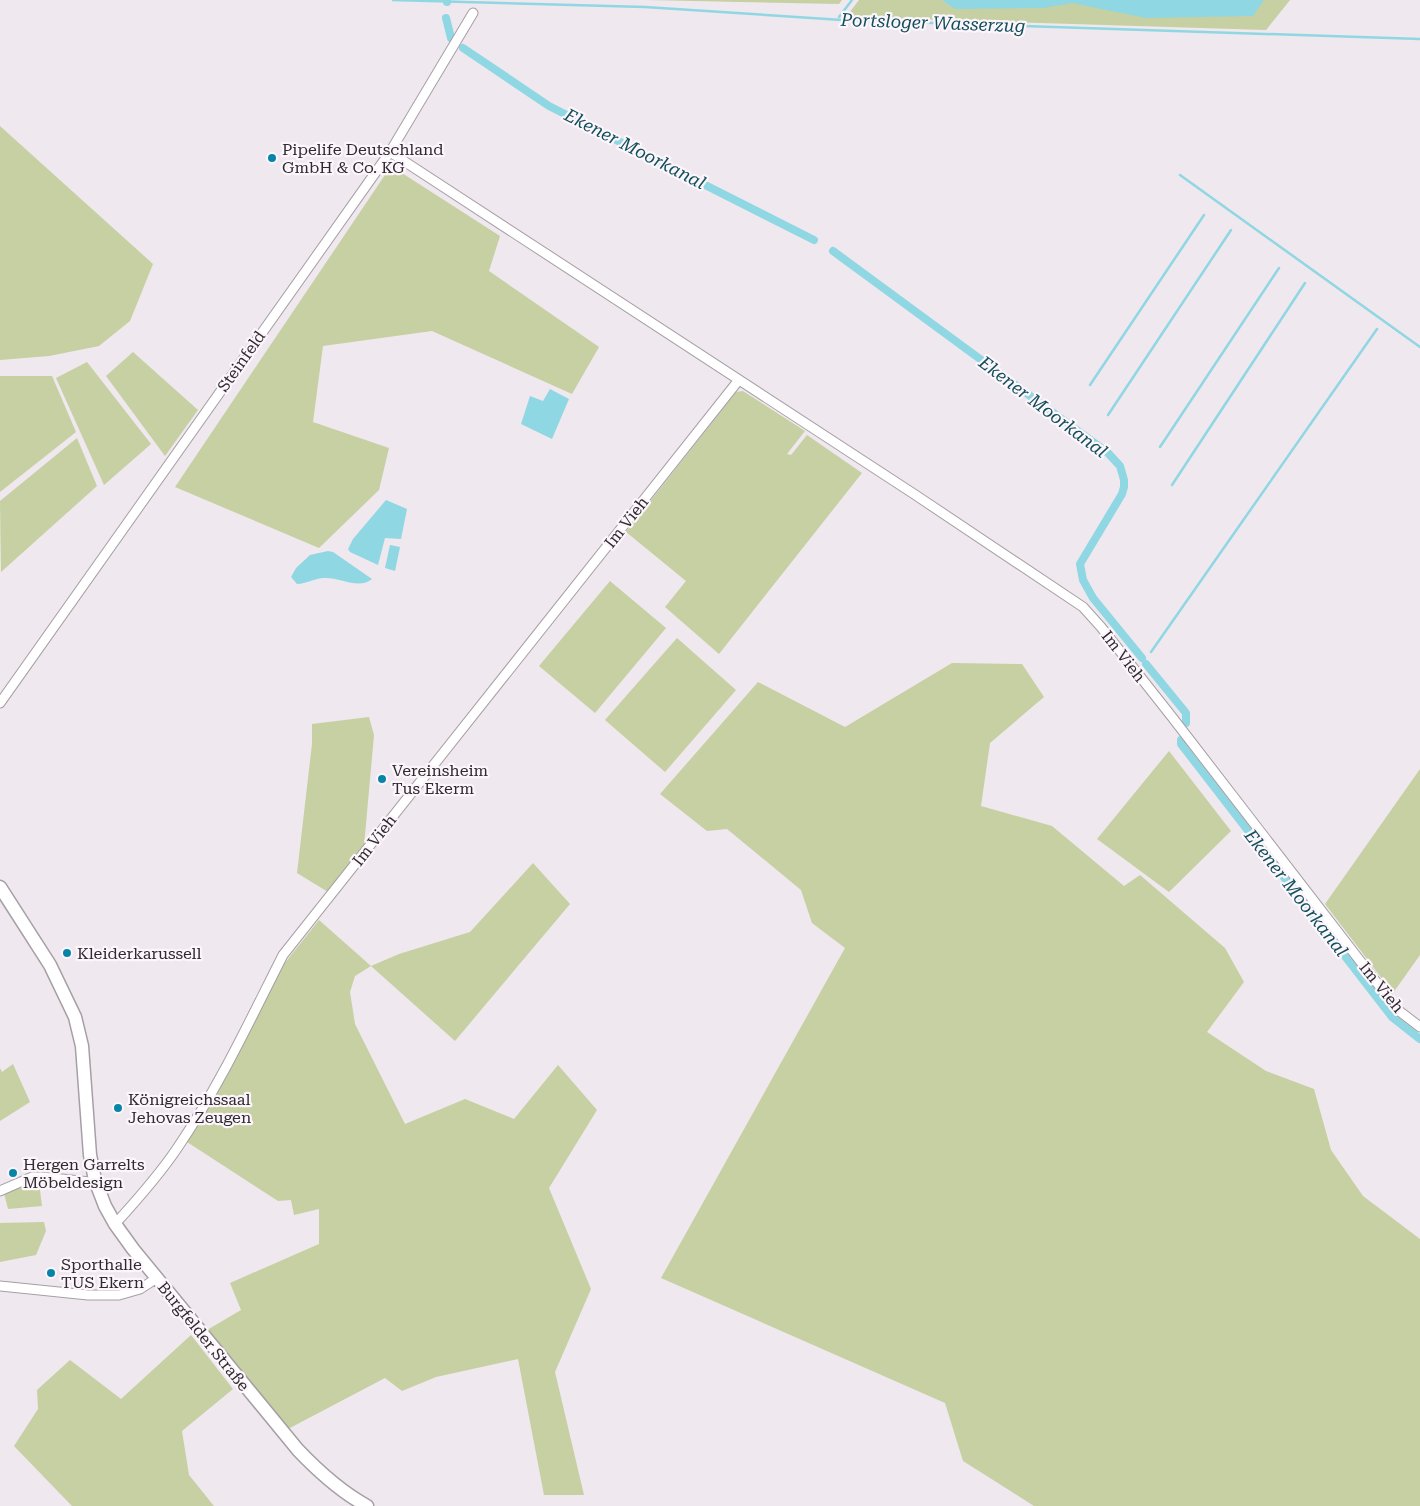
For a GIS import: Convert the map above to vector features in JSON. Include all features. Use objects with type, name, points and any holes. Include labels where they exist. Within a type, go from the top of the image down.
[{"type":"street","name":"Steinfeld","points":[[0,703],[390,152],[473,13]]},
{"type":"street","name":"Im Vieh","points":[[390,152],[914,494],[1083,607],[1176,722],[1398,1010],[1420,1027]]},
{"type":"street","name":"Im Vieh","points":[[115,1224],[177,1149],[192,1125],[240,1040],[283,955],[738,380]]},
{"type":"street","name":"Burgfelder Straße","points":[[0,887],[50,966],[75,1017],[82,1046],[90,1155],[105,1206],[115,1224],[298,1450],[317,1470],[356,1500],[367,1506]]},
{"type":"street","points":[[0,1191],[32,1178],[42,1177],[90,1182],[96,1180]]},
{"type":"street","points":[[0,1286],[88,1295],[119,1295],[140,1289],[157,1278]]},
{"type":"green space","points":[[646,0],[842,0],[839,4]]},
{"type":"green space","points":[[859,0],[1290,0],[1266,30],[846,17]]},
{"type":"green space","points":[[0,126],[153,264],[130,321],[99,346],[49,356],[0,360]]},
{"type":"green space","points":[[391,166],[500,236],[489,271],[599,347],[572,394],[432,331],[323,346],[313,422],[389,448],[379,490],[319,548],[175,487]]},
{"type":"green space","points":[[133,352],[198,410],[165,456],[106,376]]},
{"type":"green space","points":[[87,362],[151,444],[104,485],[56,378]]},
{"type":"green space","points":[[0,376],[52,376],[76,432],[0,492]]},
{"type":"green space","points":[[743,391],[805,431],[787,454],[791,455],[807,435],[862,473],[719,654],[665,607],[686,581],[626,532],[736,392]]},
{"type":"green space","points":[[77,438],[97,486],[1,572],[0,501]]},
{"type":"green space","points":[[610,581],[666,628],[595,713],[539,666]]},
{"type":"green space","points":[[677,638],[736,690],[665,772],[605,720]]},
{"type":"green space","points":[[952,663],[1022,664],[1044,697],[990,743],[981,806],[1052,826],[1124,886],[1140,875],[1225,948],[1244,982],[1207,1032],[1266,1071],[1314,1089],[1331,1150],[1363,1196],[1420,1239],[1420,1506],[1034,1506],[963,1461],[945,1403],[661,1278],[845,948],[812,923],[801,890],[727,829],[707,831],[660,794],[758,682],[845,727]]},
{"type":"green space","points":[[369,717],[374,735],[364,846],[328,892],[297,873],[312,744],[312,724]]},
{"type":"green space","points":[[1169,751],[1231,831],[1169,892],[1097,839]]},
{"type":"green space","points":[[1420,769],[1420,955],[1393,993],[1325,904]]},
{"type":"green space","points":[[533,863],[570,904],[455,1041],[371,966],[399,954],[470,932]]},
{"type":"green space","points":[[319,920],[371,966],[355,976],[350,992],[355,1024],[405,1124],[465,1099],[514,1119],[558,1065],[597,1110],[549,1188],[591,1289],[555,1372],[584,1495],[544,1495],[518,1359],[436,1377],[402,1391],[385,1378],[288,1429],[207,1330],[241,1310],[230,1283],[319,1244],[319,1209],[294,1215],[291,1200],[278,1201],[187,1142],[223,1081],[284,964]]},
{"type":"green space","points":[[13,1064],[30,1102],[0,1121],[0,1068],[2,1072]]},
{"type":"green space","points":[[35,1180],[39,1182],[42,1206],[8,1209],[4,1193]]},
{"type":"green space","points":[[44,1222],[46,1231],[36,1255],[0,1262],[0,1223]]},
{"type":"green space","points":[[191,1335],[233,1389],[182,1431],[189,1475],[214,1506],[72,1506],[14,1446],[38,1409],[37,1390],[70,1360],[121,1399]]},
{"type":"water","points":[[942,0],[1264,0],[1253,16],[1146,18],[1072,3],[1044,8],[955,9]]},
{"type":"water","points":[[550,389],[569,399],[552,439],[521,424],[530,396],[543,401]]},
{"type":"water","points":[[386,500],[407,509],[401,539],[385,538],[378,565],[350,552],[348,549],[353,539]]},
{"type":"water","points":[[390,545],[400,547],[395,571],[385,568]]},
{"type":"water","points":[[328,551],[333,552],[372,579],[367,582],[355,583],[324,578],[297,584],[291,577],[296,568],[310,555]]},
{"type":"waterway","name":"Portsloger Wasserzug","points":[[393,0],[645,7],[842,20],[1420,39]]},
{"type":"waterway","points":[[839,17],[852,0]]},
{"type":"waterway","name":"Ekener Moorkanal","points":[[446,18],[451,38]]},
{"type":"waterway","name":"Ekener Moorkanal","points":[[463,48],[549,106],[814,240]]},
{"type":"waterway","points":[[1180,175],[1420,347]]},
{"type":"waterway","points":[[1090,385],[1204,215]]},
{"type":"waterway","points":[[1108,415],[1231,230]]},
{"type":"waterway","name":"Ekener Moorkanal","points":[[833,251],[1108,453],[1120,466],[1124,480],[1122,494],[1080,564],[1083,580],[1093,598],[1142,658]]},
{"type":"waterway","points":[[1160,447],[1279,268]]},
{"type":"waterway","points":[[1172,485],[1305,283]]},
{"type":"waterway","points":[[1151,652],[1377,329]]},
{"type":"waterway","name":"Ekener Moorkanal","points":[[1146,664],[1186,713],[1186,723]]},
{"type":"waterway","name":"Ekener Moorkanal","points":[[1181,740],[1181,744],[1392,1017],[1420,1039]]},
{"type":"place","name":"Pipelife Deutschland GmbH & Co. KG","points":[[272,158]]},
{"type":"place","name":"Vereinsheim Tus Ekerm","points":[[382,779]]},
{"type":"place","name":"Kleiderkarussell","points":[[67,953]]},
{"type":"place","name":"Königreichssaal Jehovas Zeugen","points":[[118,1108]]},
{"type":"place","name":"Hergen Garrelts Möbeldesign","points":[[13,1173]]},
{"type":"place","name":"Sporthalle TUS Ekern","points":[[51,1273]]}]
